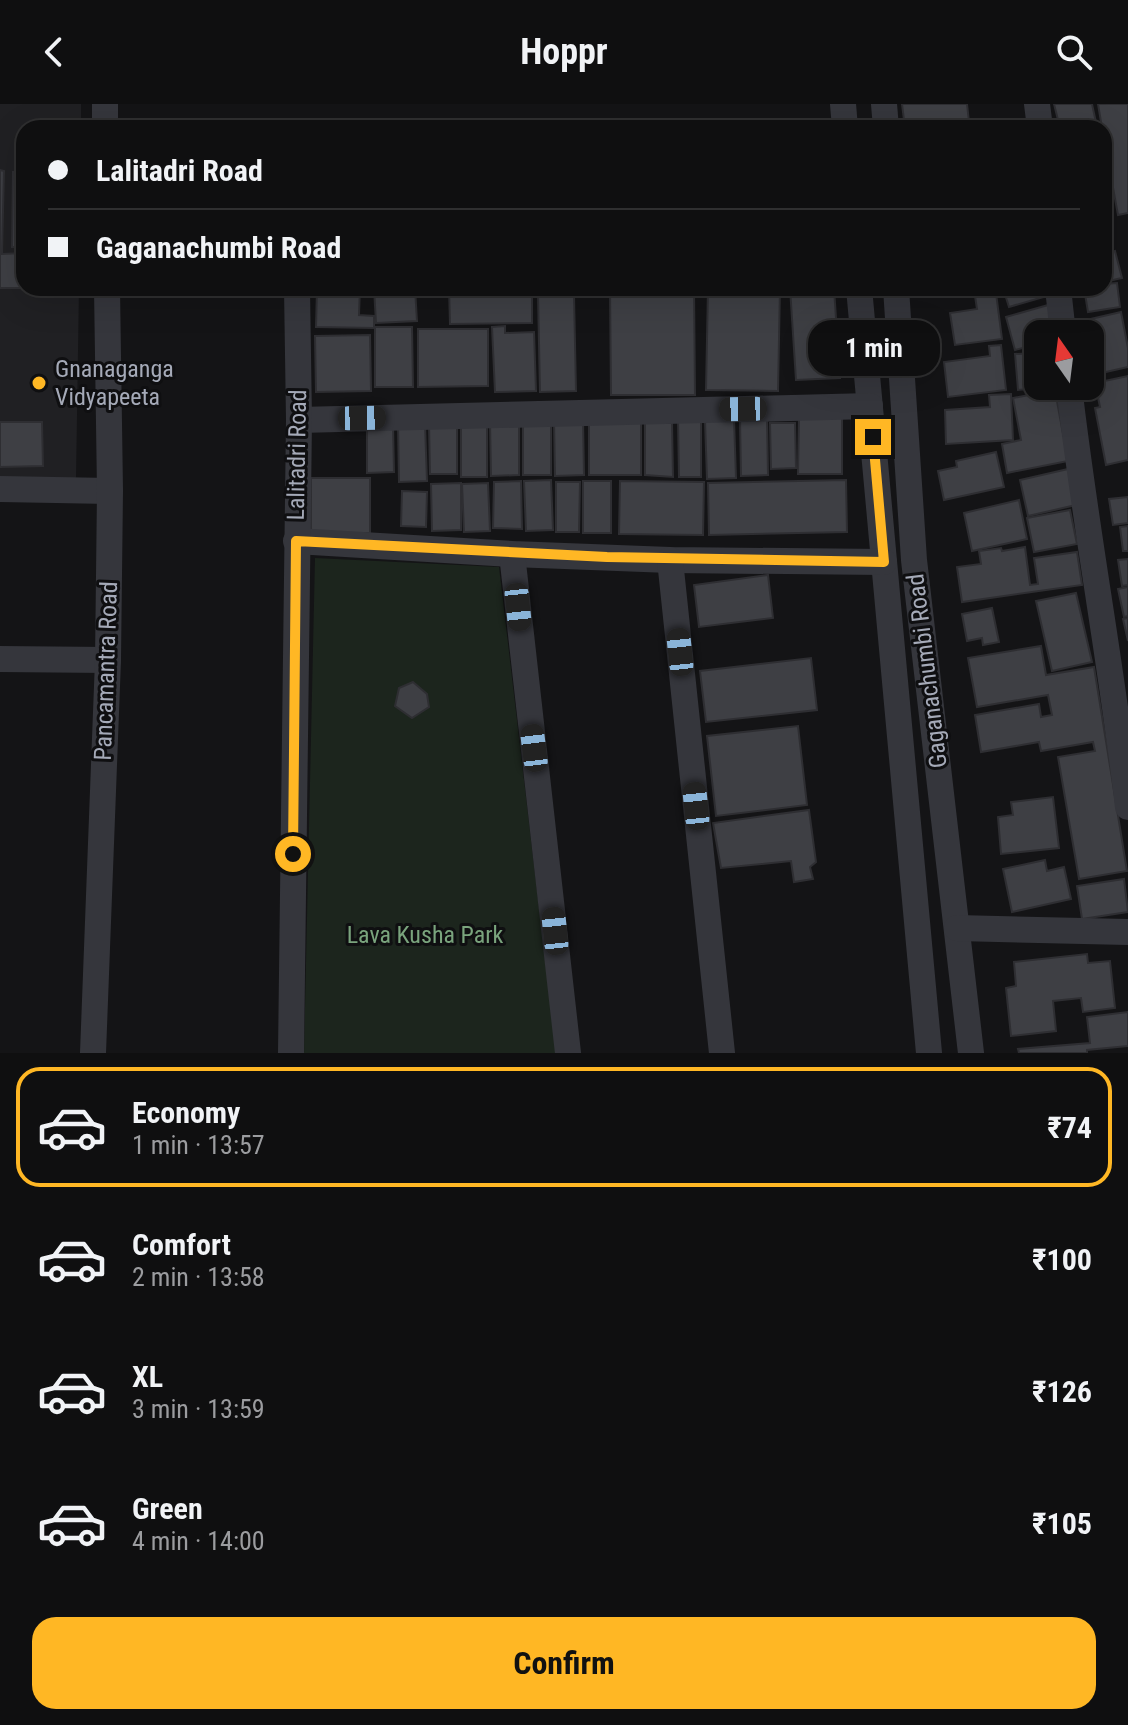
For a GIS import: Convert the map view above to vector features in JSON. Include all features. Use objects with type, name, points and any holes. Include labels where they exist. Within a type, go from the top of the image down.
[{"type":"street","name":"Pancamantra Road","points":[[93,1053],[108,660],[110,491],[107,296]]},
{"type":"street","name":"Lalitadri Road","points":[[291,1053],[299,420],[297,296]]},
{"type":"street","name":"Gaganachumbi Road","points":[[860,296],[929,1053]]},
{"type":"street","name":"Gaganachumbi Road","points":[[897,296],[914,560],[971,1053]]},
{"type":"street","points":[[1059,296],[1061,320]]},
{"type":"street","points":[[1071,400],[1117,711],[1128,807]]},
{"type":"street","points":[[299,420],[870,406]]},
{"type":"street","points":[[0,489],[110,491]]},
{"type":"street","points":[[296,541],[670,560],[884,562]]},
{"type":"street","points":[[512,554],[568,1053]]},
{"type":"street","points":[[670,560],[722,1053]]},
{"type":"street","points":[[0,659],[108,660]]},
{"type":"street","points":[[957,928],[1128,932]]},
{"type":"shaded area","name":"Gnanaganga Vidyapeeta","points":[[0,104],[81,104],[81,120],[16,120],[16,296],[79,296],[76,479],[0,479]]},
{"type":"green space","name":"Lava Kusha Park","points":[[315,558],[499,567],[556,1053],[304,1053]]},
{"type":"building","points":[[902,104],[967,104],[969,120],[904,120]]},
{"type":"building","points":[[1054,104],[1092,104],[1095,120],[1058,120]]},
{"type":"building","points":[[1098,104],[1128,104],[1128,213],[1118,215],[1112,182],[1112,120],[1101,120]]},
{"type":"building","points":[[0,170],[4,171],[2,254],[16,253],[16,288],[0,288]]},
{"type":"building","points":[[13,172],[16,172],[16,247],[12,247]]},
{"type":"building","points":[[1115,251],[1122,278],[1112,280],[1112,252]]},
{"type":"building","points":[[1112,283],[1117,283],[1120,307],[1088,312],[1085,296],[1112,296]]},
{"type":"building","points":[[317,296],[360,296],[359,315],[374,316],[374,328],[316,327]]},
{"type":"building","points":[[374,296],[415,296],[417,321],[376,323]]},
{"type":"building","points":[[449,296],[532,296],[532,323],[450,324]]},
{"type":"building","points":[[538,296],[574,296],[576,391],[540,392]]},
{"type":"building","points":[[610,296],[694,296],[695,395],[611,395]]},
{"type":"building","points":[[708,296],[780,296],[778,391],[706,390]]},
{"type":"building","points":[[791,296],[835,296],[840,378],[796,380]]},
{"type":"building","points":[[975,296],[996,296],[1002,339],[955,345],[950,313],[977,309]]},
{"type":"building","points":[[1006,296],[1047,296],[1009,307]]},
{"type":"building","points":[[1048,305],[1052,320],[1024,320],[1024,348],[1015,350],[1006,317]]},
{"type":"building","points":[[1121,312],[1128,367],[1104,372],[1104,320],[1086,320]]},
{"type":"building","points":[[505,326],[505,333],[534,332],[536,391],[495,392],[492,327]]},
{"type":"building","points":[[375,327],[412,327],[413,387],[375,387]]},
{"type":"building","points":[[418,329],[488,329],[488,386],[418,387]]},
{"type":"building","points":[[370,335],[371,391],[316,392],[315,336]]},
{"type":"building","points":[[1001,345],[1006,390],[948,397],[944,362],[990,356],[989,346]]},
{"type":"building","points":[[1015,354],[1024,354],[1024,389],[1018,390]]},
{"type":"building","points":[[1128,376],[1128,460],[1106,465],[1095,408],[1100,407],[1099,400],[1104,400],[1104,381]]},
{"type":"building","points":[[1011,394],[1013,440],[946,444],[945,410],[990,407],[989,395]]},
{"type":"building","points":[[1024,396],[1024,400],[1057,400],[1068,461],[1007,473],[1002,444],[1021,440],[1013,398]]},
{"type":"building","points":[[799,418],[842,418],[842,474],[798,474]]},
{"type":"building","points":[[523,419],[551,419],[551,475],[523,475]]},
{"type":"building","points":[[678,419],[701,419],[701,477],[679,477]]},
{"type":"building","points":[[734,419],[736,478],[707,479],[705,421]]},
{"type":"building","points":[[767,419],[768,475],[741,476],[740,420]]},
{"type":"building","points":[[554,420],[583,420],[584,475],[555,476]]},
{"type":"building","points":[[589,420],[641,420],[641,475],[589,475]]},
{"type":"building","points":[[461,421],[487,421],[487,477],[461,477]]},
{"type":"building","points":[[0,422],[42,422],[43,466],[0,467]]},
{"type":"building","points":[[490,422],[519,422],[519,475],[491,476]]},
{"type":"building","points":[[645,423],[672,423],[673,477],[645,475]]},
{"type":"building","points":[[770,423],[795,423],[796,468],[771,469]]},
{"type":"building","points":[[398,424],[425,424],[427,481],[399,482]]},
{"type":"building","points":[[429,424],[457,424],[457,474],[430,474]]},
{"type":"building","points":[[367,425],[393,425],[394,472],[367,473]]},
{"type":"building","points":[[996,452],[1004,487],[944,500],[938,471],[957,467],[956,461]]},
{"type":"building","points":[[1068,469],[1076,505],[1028,516],[1020,480]]},
{"type":"building","points":[[311,478],[370,478],[370,533],[311,533]]},
{"type":"building","points":[[551,480],[553,530],[526,531],[524,481]]},
{"type":"building","points":[[846,480],[847,532],[709,535],[708,483]]},
{"type":"building","points":[[521,481],[522,529],[493,528],[494,482]]},
{"type":"building","points":[[583,481],[611,481],[611,533],[583,533]]},
{"type":"building","points":[[620,481],[704,482],[703,535],[619,534]]},
{"type":"building","points":[[556,482],[580,482],[579,532],[556,532]]},
{"type":"building","points":[[461,483],[461,530],[432,531],[431,484]]},
{"type":"building","points":[[488,483],[490,531],[464,532],[462,484]]},
{"type":"building","points":[[402,491],[427,492],[426,527],[401,526]]},
{"type":"building","points":[[1128,497],[1128,523],[1113,525],[1109,499]]},
{"type":"building","points":[[1019,500],[1027,539],[972,551],[964,513]]},
{"type":"building","points":[[1070,510],[1077,544],[1034,552],[1027,518]]},
{"type":"building","points":[[1128,526],[1128,551],[1123,551],[1120,527]]},
{"type":"building","points":[[1025,547],[1030,585],[1038,584],[1034,558],[1077,552],[1082,585],[962,602],[957,567],[981,564],[979,551]]},
{"type":"building","points":[[1128,559],[1128,585],[1122,586],[1118,560]]},
{"type":"building","points":[[768,575],[773,618],[699,627],[694,585]]},
{"type":"building","points":[[1128,587],[1128,616],[1124,617],[1118,589]]},
{"type":"building","points":[[1076,593],[1092,662],[1052,671],[1036,601]]},
{"type":"building","points":[[992,608],[999,642],[983,645],[982,638],[967,641],[962,614]]},
{"type":"building","points":[[1128,618],[1128,641],[1123,619]]},
{"type":"building","points":[[1041,646],[1046,675],[1094,667],[1127,871],[1079,879],[1058,757],[1095,751],[1093,742],[1041,751],[1039,742],[981,752],[975,715],[1039,704],[1041,717],[1052,715],[1048,695],[977,707],[968,658]]},
{"type":"building","points":[[811,658],[817,710],[706,722],[700,671]]},
{"type":"building","points":[[413,682],[427,694],[429,707],[412,718],[395,706],[399,688]]},
{"type":"building","points":[[798,726],[807,805],[716,816],[707,736]]},
{"type":"building","points":[[1053,797],[1059,848],[1001,854],[998,817],[1013,815],[1011,802]]},
{"type":"building","points":[[809,810],[816,862],[810,867],[813,879],[794,882],[791,861],[721,868],[713,823]]},
{"type":"building","points":[[1045,860],[1047,871],[1064,867],[1071,899],[1012,912],[1003,869]]},
{"type":"building","points":[[1124,879],[1128,912],[1082,919],[1077,886]]},
{"type":"building","points":[[1087,954],[1088,963],[1110,961],[1115,1008],[1083,1012],[1081,998],[1053,1001],[1056,1031],[1011,1036],[1006,988],[1016,986],[1014,962]]},
{"type":"building","points":[[1128,1012],[1128,1046],[1087,1050],[1087,1053],[1019,1053],[1018,1049],[1090,1043],[1087,1017]]},
{"type":"place","name":"Gnanaganga Vidyapeeta","points":[[39,383]]},
{"type":"route","points":[[293,854],[296,541],[670,560],[884,562],[873,437]]}]
